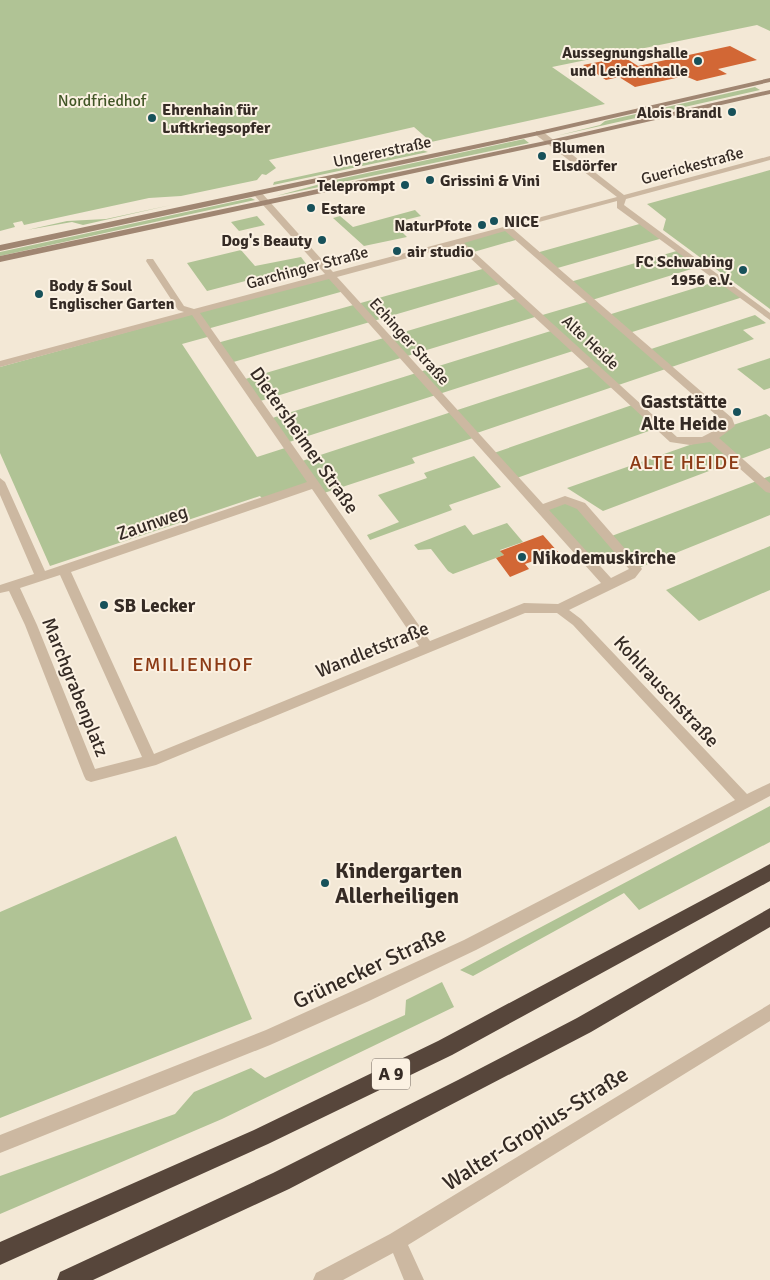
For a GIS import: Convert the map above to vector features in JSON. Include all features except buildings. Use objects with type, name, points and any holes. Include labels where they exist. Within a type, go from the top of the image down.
[{"type":"highway","name":"A 9","points":[[0,1254],[261,1137],[445,1048],[770,872]]},
{"type":"highway","name":"A 9","points":[[68,1280],[281,1181],[473,1083],[584,1025],[770,917]]},
{"type":"main road","name":"Ungererstraße","points":[[0,248],[538,133],[770,80]]},
{"type":"main road","name":"Ungererstraße","points":[[0,259],[550,142],[770,92]]},
{"type":"street","points":[[538,133],[622,197],[620,206],[770,317]]},
{"type":"street","name":"Guerickestraße","points":[[622,197],[770,158]]},
{"type":"street","name":"Echinger Straße","points":[[257,193],[609,584]]},
{"type":"street","name":"Garchinger Straße","points":[[0,364],[622,197]]},
{"type":"street","name":"Alte Heide","points":[[457,241],[674,440],[691,444],[712,437],[730,426],[728,420],[506,228]]},
{"type":"street","name":"Dietersheimer Straße","points":[[150,261],[180,308],[195,313],[426,646]]},
{"type":"street","points":[[712,437],[770,490]]},
{"type":"street","points":[[0,482],[41,576]]},
{"type":"street","name":"Zaunweg","points":[[6,587],[64,570],[314,484]]},
{"type":"street","points":[[541,509],[565,500],[580,506],[626,556],[636,568],[631,575],[609,584]]},
{"type":"street","name":"Marchgrabenplatz","points":[[6,587],[31,624],[91,776],[151,761],[64,570]]},
{"type":"street","name":"Wandletstraße","points":[[151,761],[426,646],[524,608],[560,609],[609,584]]},
{"type":"street","name":"Kohlrauschstraße","points":[[560,609],[577,622],[745,801]]},
{"type":"street","name":"Grünecker Straße","points":[[0,1144],[270,1037],[363,995],[470,944],[770,789]]},
{"type":"street","name":"Walter-Gropius-Straße","points":[[323,1280],[397,1241],[770,1012]]},
{"type":"street","points":[[397,1241],[414,1280]]},
{"type":"green space","name":"Nordfriedhof","points":[[0,0],[770,0],[770,31],[757,25],[552,67],[605,104],[431,142],[414,127],[269,160],[276,168],[266,175],[262,174],[257,180],[181,196],[149,198],[24,225],[22,221],[13,223],[15,227],[0,231]]},
{"type":"green space","points":[[755,87],[760,90],[556,136],[600,125],[605,121]]},
{"type":"green space","points":[[524,139],[529,143],[276,196],[335,180]]},
{"type":"green space","points":[[422,150],[428,152],[273,185],[274,182]]},
{"type":"green space","name":"FC Schwabing 1956 e.V.","points":[[770,170],[770,309],[663,230],[666,219],[647,204]]},
{"type":"green space","points":[[251,198],[255,200],[0,256],[0,252]]},
{"type":"green space","points":[[171,205],[83,225],[72,222],[27,230],[67,221],[106,219]]},
{"type":"green space","points":[[415,210],[421,216],[393,223],[407,237],[364,246],[333,218],[340,216],[353,227]]},
{"type":"green space","points":[[257,216],[265,225],[239,231],[231,222]]},
{"type":"green space","points":[[643,223],[663,238],[554,269],[536,253]]},
{"type":"green space","points":[[506,228],[519,239],[470,253],[457,241]]},
{"type":"green space","points":[[241,250],[255,266],[301,257],[307,265],[207,291],[187,263]]},
{"type":"green space","points":[[680,250],[701,266],[592,300],[608,315],[721,280],[743,297],[629,333],[648,350],[755,315],[766,323],[743,330],[754,339],[474,434],[476,437],[412,458],[415,463],[321,494],[314,484],[264,501],[260,496],[50,566],[0,453],[0,367],[331,276],[344,291],[207,329],[211,336],[182,344],[257,457],[285,448],[299,462],[592,366],[576,350],[286,443],[269,419],[554,330],[538,316],[257,402],[242,380],[518,298],[539,316],[590,301],[570,282]]},
{"type":"green space","points":[[486,268],[503,283],[230,363],[217,343]]},
{"type":"green space","points":[[770,358],[770,388],[764,390],[737,369]]},
{"type":"green space","points":[[635,404],[660,427],[514,479],[491,454]]},
{"type":"green space","points":[[766,414],[770,417],[770,448],[603,511],[567,488],[721,434],[730,426]]},
{"type":"green space","points":[[474,456],[501,487],[449,505],[452,510],[370,540],[367,535],[399,522],[378,495],[427,478],[424,473]]},
{"type":"green space","points":[[770,476],[770,515],[636,569],[626,556],[594,568],[541,509],[565,500],[581,506],[609,537]]},
{"type":"green space","points":[[507,523],[523,542],[500,550],[504,555],[453,574],[448,571],[431,549],[418,550],[414,545],[465,525],[473,535]]},
{"type":"green space","points":[[770,546],[770,590],[699,621],[666,590]]},
{"type":"green space","points":[[770,806],[770,842],[639,910],[624,893],[473,976],[460,970]]},
{"type":"green space","points":[[176,836],[252,1019],[0,1118],[0,912]]},
{"type":"green space","points":[[442,982],[454,1007],[222,1119],[0,1214],[0,1176],[175,1114],[194,1092],[251,1068],[265,1078],[405,1015],[406,1000]]},
{"type":"place","name":"Aussegnungshalle und Leichenhalle","points":[[698,61]]},
{"type":"place","name":"Alois Brandl","points":[[732,112]]},
{"type":"place","name":"Ehrenhain für Luftkriegsopfer","points":[[152,118]]},
{"type":"place","name":"Blumen Elsdörfer","points":[[542,156]]},
{"type":"place","name":"Grissini & Vini","points":[[430,180]]},
{"type":"place","name":"Teleprompt","points":[[405,185]]},
{"type":"place","name":"Estare","points":[[311,208]]},
{"type":"place","name":"NICE","points":[[494,221]]},
{"type":"place","name":"NaturPfote","points":[[482,225]]},
{"type":"place","name":"Dog's Beauty","points":[[322,240]]},
{"type":"place","name":"air studio","points":[[397,251]]},
{"type":"place","name":"FC Schwabing 1956 e.V.","points":[[743,270]]},
{"type":"place","name":"Body & Soul Englischer Garten","points":[[39,294]]},
{"type":"place","name":"Gaststätte Alte Heide","points":[[737,412]]},
{"type":"place","name":"Nikodemuskirche","points":[[522,557]]},
{"type":"place","name":"SB Lecker","points":[[104,605]]},
{"type":"place","name":"Kindergarten Allerheiligen","points":[[325,883]]},
{"type":"district","name":"ALTE HEIDE","points":[[685,462]]},
{"type":"district","name":"EMILIENHOF","points":[[193,664]]}]
